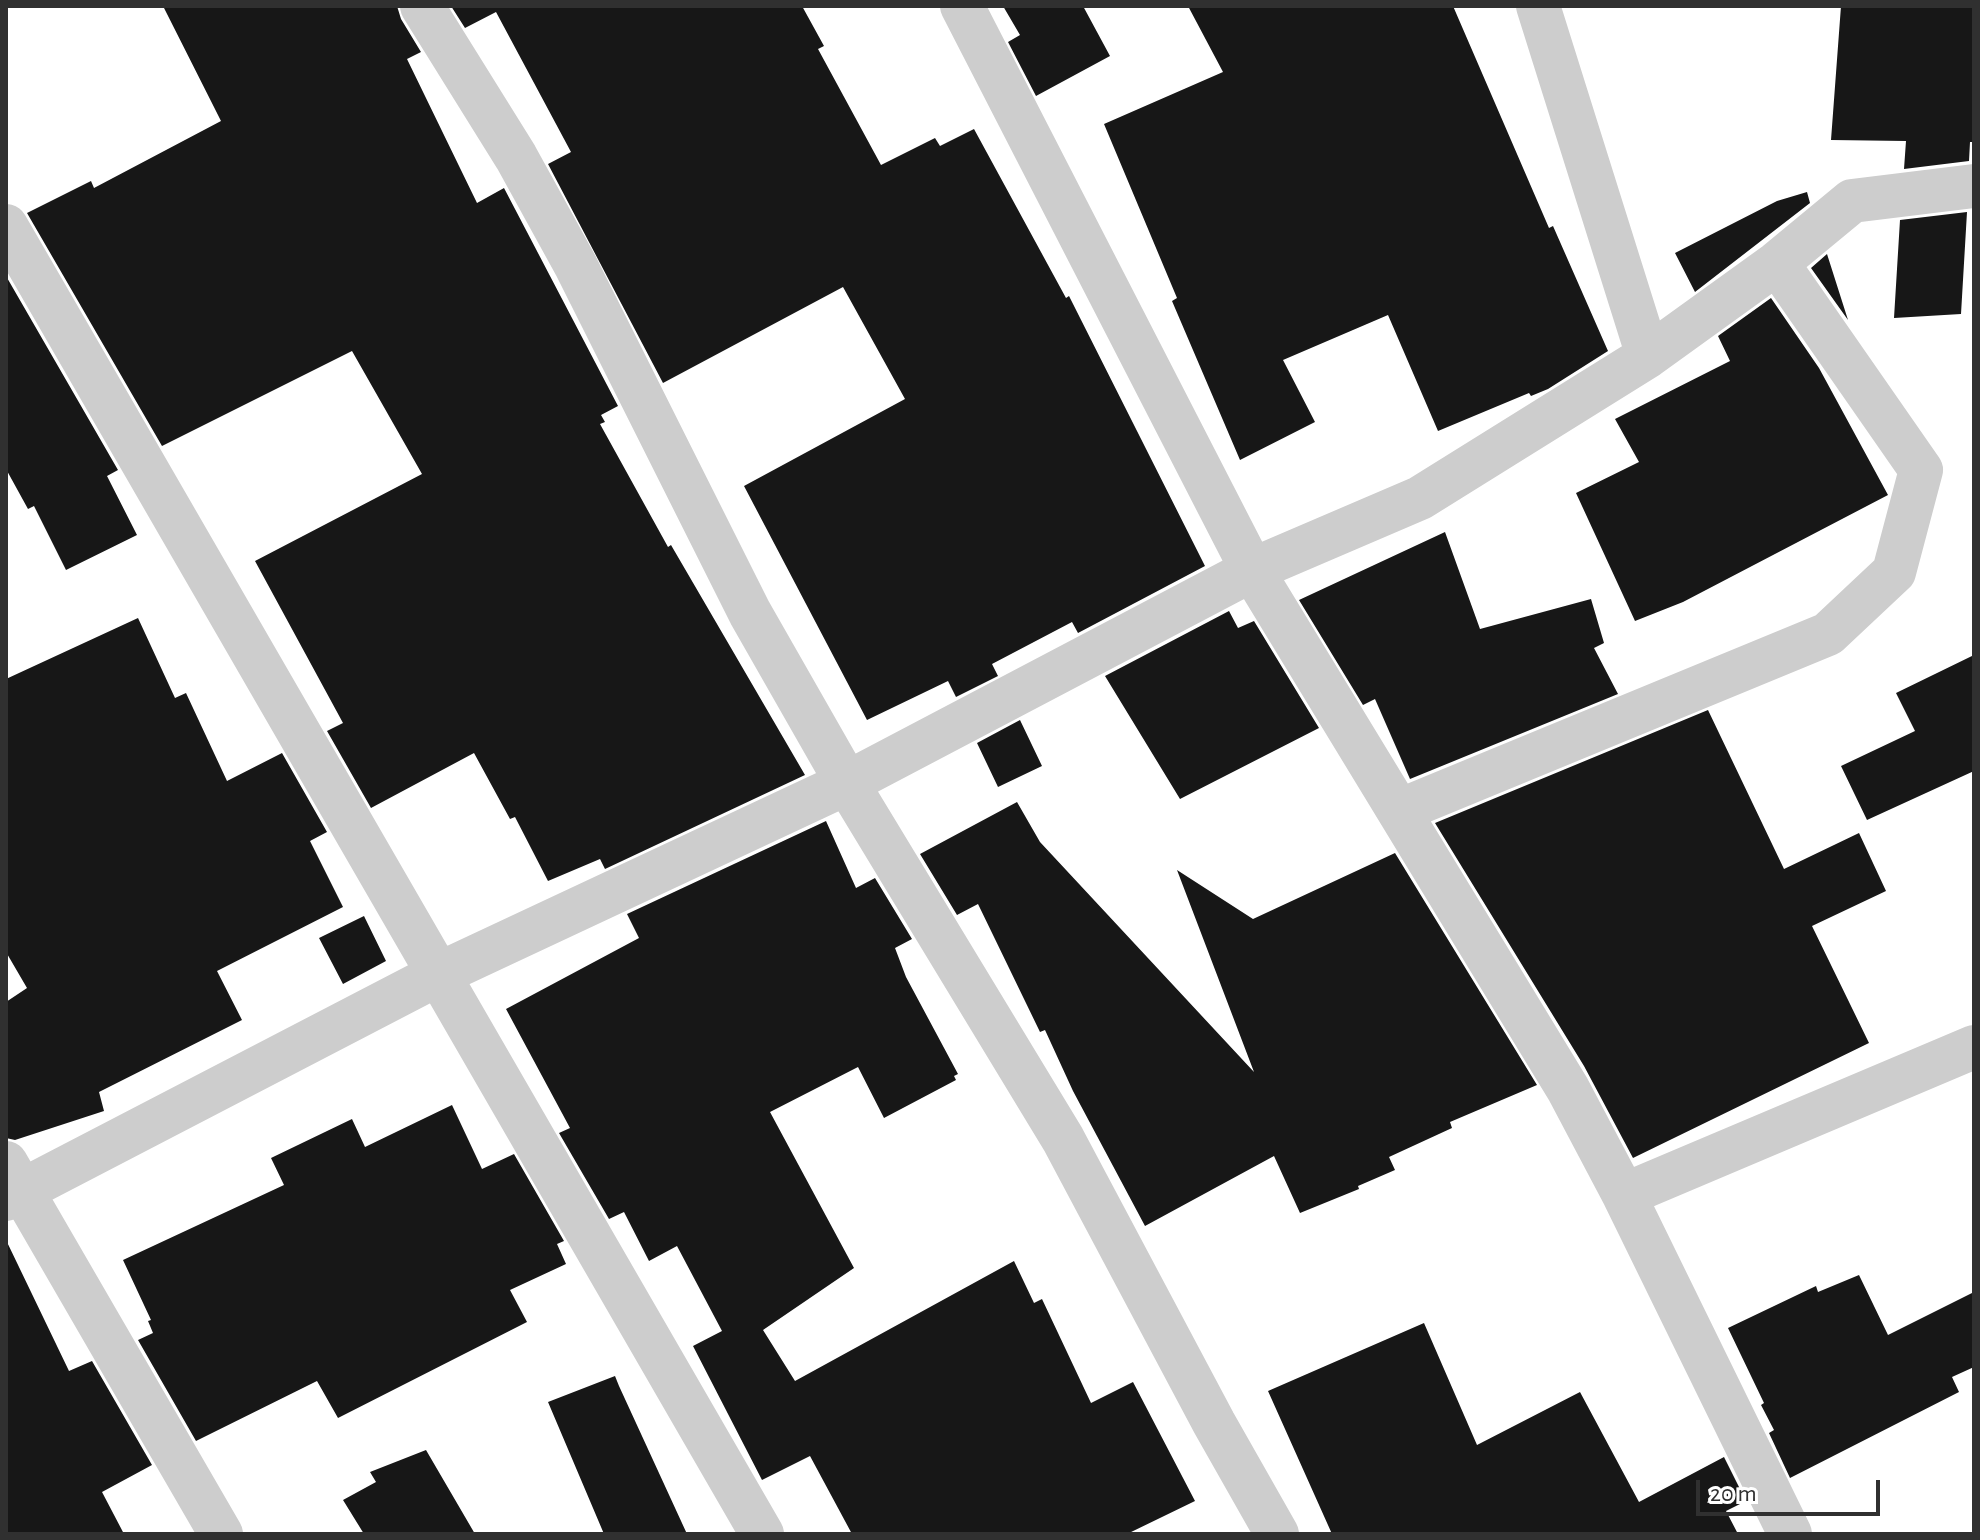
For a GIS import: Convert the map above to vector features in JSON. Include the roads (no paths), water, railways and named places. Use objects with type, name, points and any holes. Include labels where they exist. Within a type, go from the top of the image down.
[{"type":"street","points":[[422,6],[516,157],[568,252],[750,613],[847,783],[1063,1139],[1214,1423],[1277,1534]]},
{"type":"street","points":[[962,6],[1252,570],[1401,810],[1568,1089],[1624,1195],[1790,1534]]},
{"type":"street","points":[[1538,6],[1648,356]]},
{"type":"street","points":[[221,1534],[11,1184],[437,975],[847,783],[1252,570],[1420,498],[1648,356],[1777,263],[1852,201],[1974,186]]},
{"type":"street","points":[[6,226],[762,1534]]},
{"type":"street","points":[[1401,810],[1828,634],[1894,572],[1921,470],[1777,263]]},
{"type":"street","points":[[1624,1195],[1974,1047]]}]
